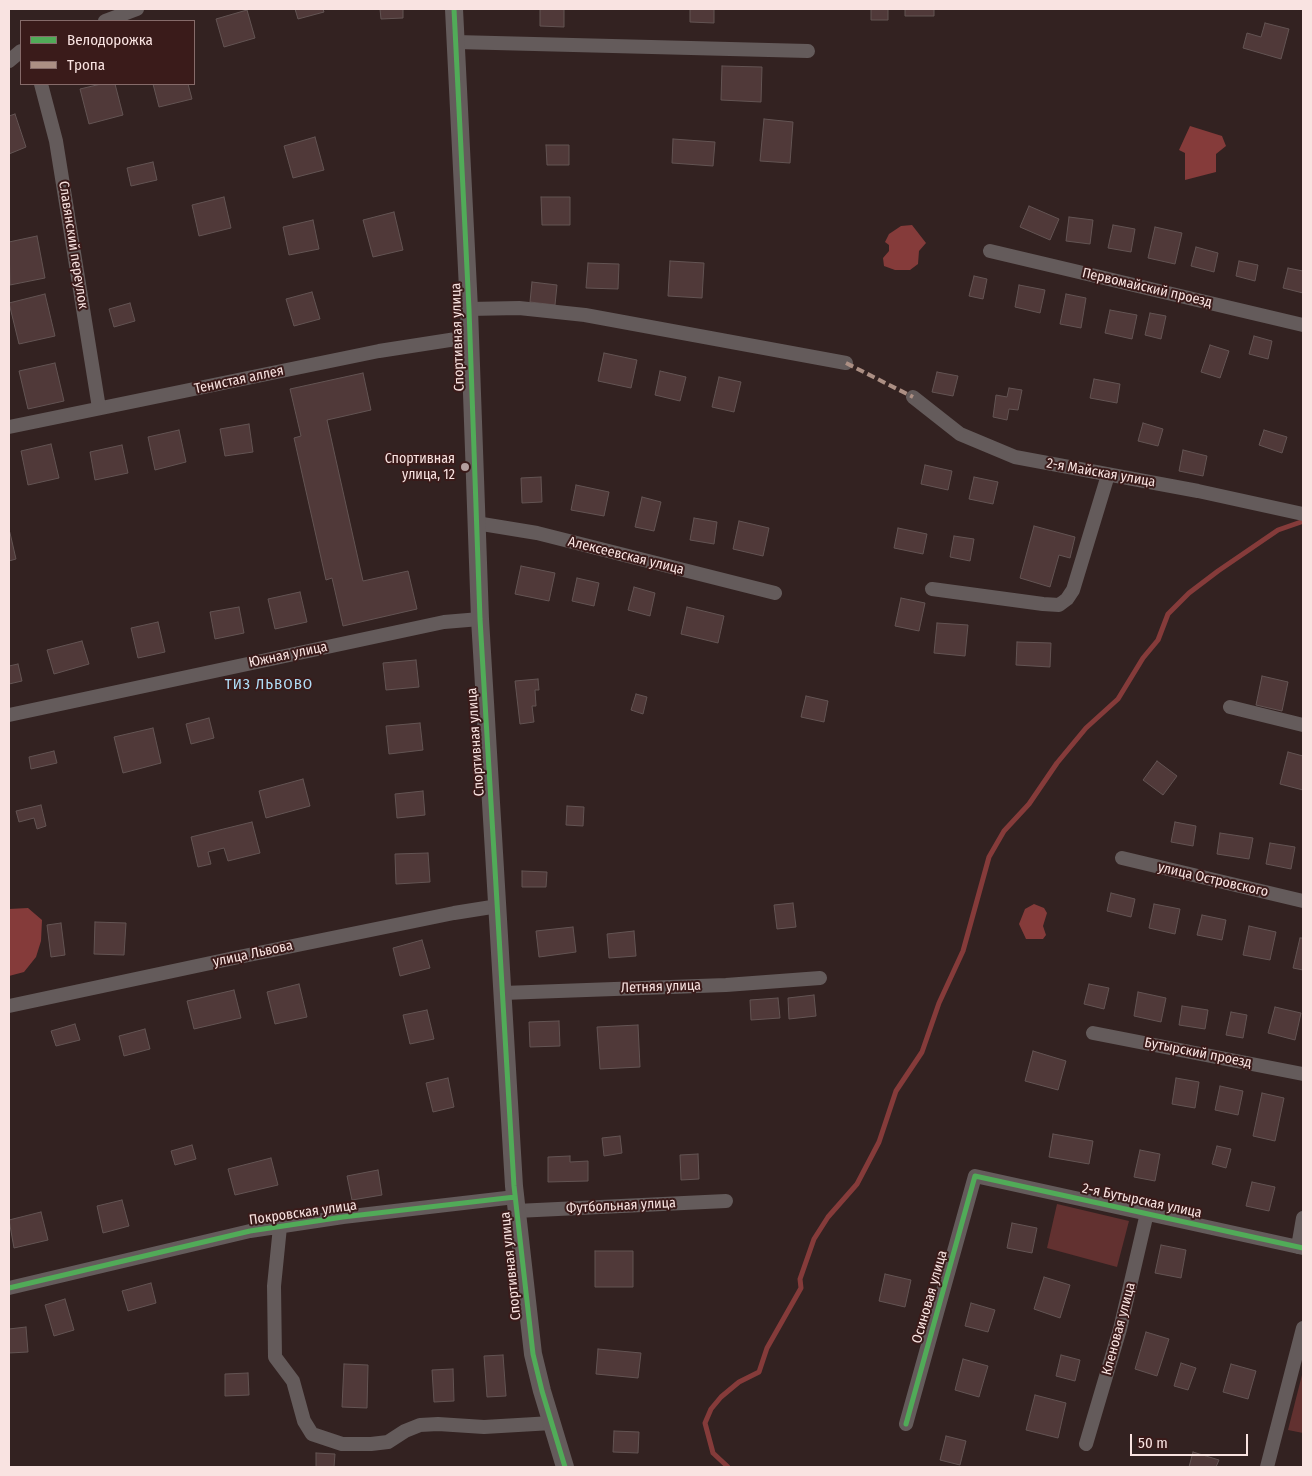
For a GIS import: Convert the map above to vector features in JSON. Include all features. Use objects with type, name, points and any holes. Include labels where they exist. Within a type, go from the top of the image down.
[{"type":"street","points":[[108,20],[137,9]]},
{"type":"street","name":"Спортивная улица","points":[[454,9],[469,309],[480,619],[516,1204],[533,1354],[565,1467]]},
{"type":"street","points":[[456,42],[808,51]]},
{"type":"street","points":[[9,61],[20,52]]},
{"type":"street","name":"Славянский переулок","points":[[41,85],[56,141],[99,408]]},
{"type":"street","name":"Первомайский проезд","points":[[990,252],[1303,325]]},
{"type":"street","points":[[469,309],[519,308],[584,315],[846,363]]},
{"type":"street","name":"Тенистая аллея","points":[[9,427],[379,350],[469,337]]},
{"type":"street","name":"2-я Майская улица","points":[[913,398],[960,434],[986,446],[1029,460],[1108,474],[1303,514]]},
{"type":"street","points":[[932,588],[1059,605],[1067,599],[1073,590],[1108,474]]},
{"type":"street","name":"Алексеевская улица","points":[[476,523],[537,534],[775,593]]},
{"type":"street","name":"Южная улица","points":[[9,715],[444,622],[480,619]]},
{"type":"street","points":[[1230,707],[1303,725]]},
{"type":"street","name":"улица Островского","points":[[1122,858],[1303,901]]},
{"type":"street","name":"улица Львова","points":[[9,1006],[301,944],[498,906]]},
{"type":"street","name":"Летняя улица","points":[[503,993],[726,985],[820,978]]},
{"type":"street","name":"Бутырский проезд","points":[[1093,1032],[1303,1074]]},
{"type":"street","name":"2-я Бутырская улица","points":[[975,1176],[1300,1247]]},
{"type":"street","name":"Осиновая улица","points":[[906,1424],[975,1176]]},
{"type":"street","name":"Футбольная улица","points":[[516,1204],[726,1201]]},
{"type":"street","name":"Покровская улица","points":[[9,1288],[250,1231],[516,1204]]},
{"type":"street","name":"Кленовая улица","points":[[1086,1444],[1120,1329],[1147,1214]]},
{"type":"street","points":[[1300,1247],[1303,1218]]},
{"type":"street","points":[[280,1227],[274,1286],[276,1358],[294,1381],[304,1421],[312,1434],[342,1444],[371,1444],[388,1442],[405,1431],[420,1425],[438,1424],[484,1427],[552,1423]]},
{"type":"street","points":[[1267,1467],[1303,1328]]},
{"type":"shaded area","points":[[1190,126],[1222,136],[1226,146],[1216,154],[1216,172],[1185,180],[1185,153],[1179,150]]},
{"type":"shaded area","points":[[912,225],[926,243],[919,251],[918,264],[910,270],[895,270],[884,266],[883,258],[889,251],[889,245],[885,242],[889,234],[901,226]]},
{"type":"shaded area","points":[[1034,904],[1044,908],[1047,913],[1043,926],[1046,935],[1043,939],[1026,939],[1019,924],[1025,909]]},
{"type":"shaded area","points":[[28,908],[42,920],[41,941],[36,957],[24,972],[9,976],[9,909]]},
{"type":"shaded area","points":[[1057,1204],[1129,1221],[1117,1267],[1047,1248]]},
{"type":"shaded area","points":[[1303,1371],[1303,1433],[1288,1430]]},
{"type":"building","points":[[295,9],[323,9],[324,12],[298,19]]},
{"type":"building","points":[[380,9],[403,9],[403,18],[381,19]]},
{"type":"building","points":[[540,9],[564,9],[564,27],[540,26]]},
{"type":"building","points":[[690,9],[714,9],[714,23],[690,22]]},
{"type":"building","points":[[871,9],[888,9],[888,20],[871,20]]},
{"type":"building","points":[[905,9],[934,9],[934,16],[905,16]]},
{"type":"building","points":[[247,10],[255,38],[224,47],[216,19]]},
{"type":"building","points":[[1265,23],[1289,29],[1281,59],[1243,48],[1247,33],[1261,37]]},
{"type":"building","points":[[722,66],[762,67],[761,102],[721,100]]},
{"type":"building","points":[[97,85],[115,85],[123,115],[89,124],[80,89]]},
{"type":"building","points":[[153,85],[188,85],[192,99],[159,107]]},
{"type":"building","points":[[15,114],[26,147],[9,154],[9,116]]},
{"type":"building","points":[[764,119],[793,122],[790,163],[760,161]]},
{"type":"building","points":[[315,137],[324,170],[293,178],[284,146]]},
{"type":"building","points":[[673,139],[715,142],[713,166],[672,163]]},
{"type":"building","points":[[546,145],[569,145],[569,165],[547,165]]},
{"type":"building","points":[[153,162],[157,180],[131,186],[127,168]]},
{"type":"building","points":[[224,197],[231,228],[199,236],[192,205]]},
{"type":"building","points":[[541,197],[570,197],[570,225],[542,225]]},
{"type":"building","points":[[1029,206],[1059,219],[1050,240],[1020,227]]},
{"type":"building","points":[[394,212],[403,250],[373,257],[363,220]]},
{"type":"building","points":[[1069,217],[1093,220],[1090,244],[1066,241]]},
{"type":"building","points":[[313,220],[319,249],[289,255],[283,227]]},
{"type":"building","points":[[1113,225],[1135,229],[1131,252],[1108,248]]},
{"type":"building","points":[[1155,227],[1182,233],[1175,264],[1148,258]]},
{"type":"building","points":[[37,236],[45,278],[10,285],[9,242]]},
{"type":"building","points":[[1196,247],[1218,253],[1214,272],[1191,266]]},
{"type":"building","points":[[670,261],[704,263],[702,298],[668,296]]},
{"type":"building","points":[[1239,261],[1258,265],[1255,281],[1236,276]]},
{"type":"building","points":[[588,263],[619,264],[618,289],[586,288]]},
{"type":"building","points":[[1288,268],[1303,271],[1303,293],[1283,288]]},
{"type":"building","points":[[974,276],[987,279],[983,299],[969,296]]},
{"type":"building","points":[[532,282],[557,285],[555,305],[530,302]]},
{"type":"building","points":[[1019,285],[1045,290],[1040,313],[1015,307]]},
{"type":"building","points":[[312,292],[320,319],[294,326],[286,299]]},
{"type":"building","points":[[45,294],[55,336],[19,344],[9,303]]},
{"type":"building","points":[[1066,294],[1086,298],[1081,328],[1060,324]]},
{"type":"building","points":[[130,303],[135,321],[114,327],[109,309]]},
{"type":"building","points":[[1110,310],[1137,315],[1132,339],[1105,333]]},
{"type":"building","points":[[1150,313],[1166,316],[1161,339],[1145,335]]},
{"type":"building","points":[[1254,336],[1272,341],[1268,359],[1249,354]]},
{"type":"building","points":[[1210,345],[1229,351],[1220,378],[1201,372]]},
{"type":"building","points":[[604,353],[637,360],[631,388],[598,381]]},
{"type":"building","points":[[55,363],[64,401],[28,409],[19,371]]},
{"type":"building","points":[[660,371],[686,377],[680,401],[655,395]]},
{"type":"building","points":[[937,372],[958,376],[953,396],[932,392]]},
{"type":"building","points":[[363,373],[371,410],[327,420],[363,581],[408,571],[417,609],[343,626],[332,578],[326,580],[294,438],[301,436],[290,389]]},
{"type":"building","points":[[719,377],[741,382],[734,412],[712,407]]},
{"type":"building","points":[[1094,379],[1120,384],[1117,403],[1090,398]]},
{"type":"building","points":[[1009,388],[1022,390],[1018,410],[1009,409],[1007,420],[993,417],[996,395],[1007,397]]},
{"type":"building","points":[[1143,423],[1163,429],[1158,446],[1138,441]]},
{"type":"building","points":[[249,424],[253,452],[225,456],[220,429]]},
{"type":"building","points":[[179,430],[186,462],[155,470],[148,437]]},
{"type":"building","points":[[1264,430],[1287,437],[1282,453],[1259,445]]},
{"type":"building","points":[[51,444],[59,478],[28,485],[21,451]]},
{"type":"building","points":[[122,445],[128,473],[95,480],[90,452]]},
{"type":"building","points":[[1183,450],[1207,456],[1203,476],[1179,471]]},
{"type":"building","points":[[925,465],[952,471],[948,490],[921,484]]},
{"type":"building","points":[[541,477],[542,502],[522,503],[521,478]]},
{"type":"building","points":[[974,477],[998,482],[993,504],[969,499]]},
{"type":"building","points":[[576,485],[609,492],[604,516],[571,510]]},
{"type":"building","points":[[642,497],[661,502],[654,531],[635,527]]},
{"type":"building","points":[[694,518],[717,522],[714,544],[690,540]]},
{"type":"building","points":[[739,521],[769,528],[763,556],[733,549]]},
{"type":"building","points":[[1034,526],[1075,537],[1070,558],[1059,555],[1050,587],[1020,578]]},
{"type":"building","points":[[898,528],[927,534],[923,554],[894,548]]},
{"type":"building","points":[[9,534],[16,559],[9,561]]},
{"type":"building","points":[[954,536],[974,539],[970,561],[950,557]]},
{"type":"building","points":[[521,566],[555,573],[549,601],[515,594]]},
{"type":"building","points":[[577,578],[599,583],[594,606],[572,601]]},
{"type":"building","points":[[634,587],[655,593],[650,616],[628,610]]},
{"type":"building","points":[[300,592],[307,622],[275,629],[268,599]]},
{"type":"building","points":[[901,598],[925,603],[919,631],[895,626]]},
{"type":"building","points":[[239,607],[244,633],[215,639],[210,612]]},
{"type":"building","points":[[687,607],[724,616],[718,643],[681,634]]},
{"type":"building","points":[[158,622],[165,652],[138,658],[131,628]]},
{"type":"building","points":[[937,623],[968,625],[965,656],[934,653]]},
{"type":"building","points":[[82,641],[89,664],[54,674],[47,650]]},
{"type":"building","points":[[1017,642],[1051,643],[1050,667],[1016,665]]},
{"type":"building","points":[[416,660],[419,687],[386,690],[383,663]]},
{"type":"building","points":[[18,664],[22,681],[9,684],[9,666]]},
{"type":"building","points":[[1262,676],[1288,682],[1282,711],[1256,705]]},
{"type":"building","points":[[538,679],[539,690],[535,690],[536,706],[532,706],[534,722],[520,724],[515,681]]},
{"type":"building","points":[[636,694],[647,697],[643,714],[631,710]]},
{"type":"building","points":[[806,696],[828,701],[824,722],[801,717]]},
{"type":"building","points":[[209,718],[214,738],[191,744],[186,724]]},
{"type":"building","points":[[420,723],[423,750],[389,754],[386,726]]},
{"type":"building","points":[[153,728],[161,763],[123,773],[114,737]]},
{"type":"building","points":[[54,751],[57,763],[31,769],[29,757]]},
{"type":"building","points":[[1288,752],[1303,756],[1303,790],[1280,784]]},
{"type":"building","points":[[1157,761],[1177,776],[1163,795],[1143,780]]},
{"type":"building","points":[[303,779],[310,806],[266,818],[259,791]]},
{"type":"building","points":[[423,791],[425,815],[397,818],[395,794]]},
{"type":"building","points":[[41,805],[46,826],[37,829],[34,818],[19,822],[16,811]]},
{"type":"building","points":[[567,806],[584,807],[583,826],[566,825]]},
{"type":"building","points":[[252,822],[260,853],[228,861],[224,848],[208,852],[211,864],[198,867],[191,837]]},
{"type":"building","points":[[1175,822],[1196,826],[1193,846],[1171,842]]},
{"type":"building","points":[[1220,833],[1253,838],[1249,859],[1217,854]]},
{"type":"building","points":[[1270,843],[1295,847],[1291,869],[1266,864]]},
{"type":"building","points":[[428,853],[430,882],[396,884],[395,854]]},
{"type":"building","points":[[522,871],[547,872],[546,887],[522,887]]},
{"type":"building","points":[[1111,893],[1135,899],[1131,917],[1107,911]]},
{"type":"building","points":[[793,903],[796,927],[777,929],[774,905]]},
{"type":"building","points":[[1154,904],[1180,909],[1175,934],[1149,928]]},
{"type":"building","points":[[1202,915],[1226,920],[1222,940],[1197,935]]},
{"type":"building","points":[[95,922],[126,923],[124,955],[94,954]]},
{"type":"building","points":[[61,923],[65,955],[51,957],[47,925]]},
{"type":"building","points":[[1249,926],[1276,932],[1270,960],[1243,955]]},
{"type":"building","points":[[573,927],[576,952],[539,957],[536,931]]},
{"type":"building","points":[[634,931],[636,956],[609,958],[607,934]]},
{"type":"building","points":[[1300,938],[1303,938],[1303,970],[1293,968]]},
{"type":"building","points":[[422,940],[430,968],[400,976],[393,948]]},
{"type":"building","points":[[299,984],[307,1017],[275,1024],[267,992]]},
{"type":"building","points":[[1089,984],[1109,988],[1104,1009],[1084,1004]]},
{"type":"building","points":[[234,990],[241,1018],[194,1029],[187,1001]]},
{"type":"building","points":[[1138,992],[1166,998],[1161,1022],[1134,1016]]},
{"type":"building","points":[[814,995],[816,1016],[789,1019],[788,998]]},
{"type":"building","points":[[778,998],[780,1018],[751,1020],[750,1000]]},
{"type":"building","points":[[1182,1006],[1208,1010],[1205,1029],[1179,1025]]},
{"type":"building","points":[[1275,1007],[1301,1013],[1295,1040],[1268,1033]]},
{"type":"building","points":[[427,1010],[434,1039],[410,1044],[403,1015]]},
{"type":"building","points":[[1231,1012],[1247,1015],[1243,1038],[1226,1035]]},
{"type":"building","points":[[559,1021],[560,1046],[530,1047],[529,1022]]},
{"type":"building","points":[[75,1024],[80,1040],[56,1046],[51,1031]]},
{"type":"building","points":[[638,1025],[640,1067],[600,1069],[597,1027]]},
{"type":"building","points":[[145,1029],[150,1049],[124,1056],[119,1036]]},
{"type":"building","points":[[1033,1051],[1066,1061],[1058,1090],[1025,1081]]},
{"type":"building","points":[[448,1078],[454,1107],[433,1112],[426,1083]]},
{"type":"building","points":[[1176,1078],[1199,1082],[1195,1108],[1172,1104]]},
{"type":"building","points":[[1220,1086],[1243,1091],[1238,1115],[1215,1110]]},
{"type":"building","points":[[1262,1093],[1284,1098],[1275,1141],[1253,1136]]},
{"type":"building","points":[[1053,1134],[1093,1141],[1089,1164],[1049,1157]]},
{"type":"building","points":[[620,1136],[622,1153],[604,1156],[602,1138]]},
{"type":"building","points":[[192,1145],[196,1159],[175,1165],[171,1151]]},
{"type":"building","points":[[1217,1146],[1231,1149],[1226,1168],[1212,1164]]},
{"type":"building","points":[[1140,1150],[1160,1154],[1155,1181],[1134,1177]]},
{"type":"building","points":[[698,1154],[699,1179],[681,1180],[680,1155]]},
{"type":"building","points":[[570,1156],[570,1162],[588,1161],[588,1181],[548,1182],[548,1157]]},
{"type":"building","points":[[271,1158],[278,1185],[235,1195],[228,1169]]},
{"type":"building","points":[[378,1170],[382,1195],[352,1200],[347,1176]]},
{"type":"building","points":[[1252,1182],[1275,1187],[1269,1211],[1246,1206]]},
{"type":"building","points":[[122,1200],[129,1226],[103,1233],[97,1206]]},
{"type":"building","points":[[41,1212],[48,1240],[14,1248],[9,1220]]},
{"type":"building","points":[[1012,1223],[1037,1228],[1032,1253],[1007,1248]]},
{"type":"building","points":[[1161,1245],[1186,1250],[1181,1278],[1155,1273]]},
{"type":"building","points":[[595,1251],[633,1251],[633,1287],[595,1287]]},
{"type":"building","points":[[885,1274],[911,1280],[905,1307],[879,1301]]},
{"type":"building","points":[[1044,1277],[1070,1285],[1060,1318],[1034,1309]]},
{"type":"building","points":[[151,1283],[156,1303],[128,1311],[122,1291]]},
{"type":"building","points":[[65,1299],[74,1330],[54,1336],[45,1305]]},
{"type":"building","points":[[971,1303],[995,1310],[988,1332],[965,1326]]},
{"type":"building","points":[[26,1327],[28,1352],[9,1353],[9,1329]]},
{"type":"building","points":[[1146,1332],[1169,1339],[1157,1376],[1135,1369]]},
{"type":"building","points":[[598,1349],[641,1353],[638,1378],[596,1374]]},
{"type":"building","points":[[503,1355],[506,1396],[487,1397],[484,1356]]},
{"type":"building","points":[[1061,1355],[1080,1360],[1075,1381],[1056,1376]]},
{"type":"building","points":[[963,1359],[988,1366],[979,1397],[955,1390]]},
{"type":"building","points":[[1181,1363],[1196,1368],[1188,1390],[1174,1386]]},
{"type":"building","points":[[344,1364],[368,1365],[367,1408],[342,1407]]},
{"type":"building","points":[[1231,1364],[1256,1371],[1248,1399],[1223,1392]]},
{"type":"building","points":[[453,1369],[454,1401],[434,1402],[432,1370]]},
{"type":"building","points":[[248,1373],[249,1395],[225,1396],[225,1374]]},
{"type":"building","points":[[1035,1395],[1066,1403],[1058,1438],[1026,1430]]},
{"type":"building","points":[[614,1431],[639,1432],[638,1453],[613,1452]]},
{"type":"building","points":[[946,1436],[966,1441],[960,1465],[940,1460]]},
{"type":"building","points":[[1193,1452],[1219,1460],[1216,1467],[1189,1467]]},
{"type":"building","points":[[316,1453],[335,1454],[334,1467],[316,1467]]},
{"type":"waterway","points":[[728,1467],[713,1453],[705,1423],[711,1409],[721,1397],[739,1382],[759,1372],[767,1348],[801,1288],[800,1279],[814,1239],[828,1217],[857,1184],[879,1142],[896,1091],[922,1052],[939,1003],[963,951],[989,857],[1004,831],[1029,804],[1057,763],[1086,728],[1118,699],[1143,658],[1158,640],[1168,614],[1189,593],[1218,571],[1278,530],[1301,522]]},
{"type":"marked path","points":[[846,363],[913,397]]},
{"type":"cycle path","points":[[454,9],[469,309],[480,619],[514,1186],[533,1354],[565,1467]]},
{"type":"cycle path","points":[[906,1424],[975,1176],[1303,1248]]},
{"type":"cycle path","points":[[9,1288],[250,1231],[343,1217],[515,1197]]},
{"type":"place","name":"Спортивная улица, 12","points":[[465,467]]},
{"type":"district","name":"ТИЗ ЛЬВОВО","points":[[269,685]]}]
